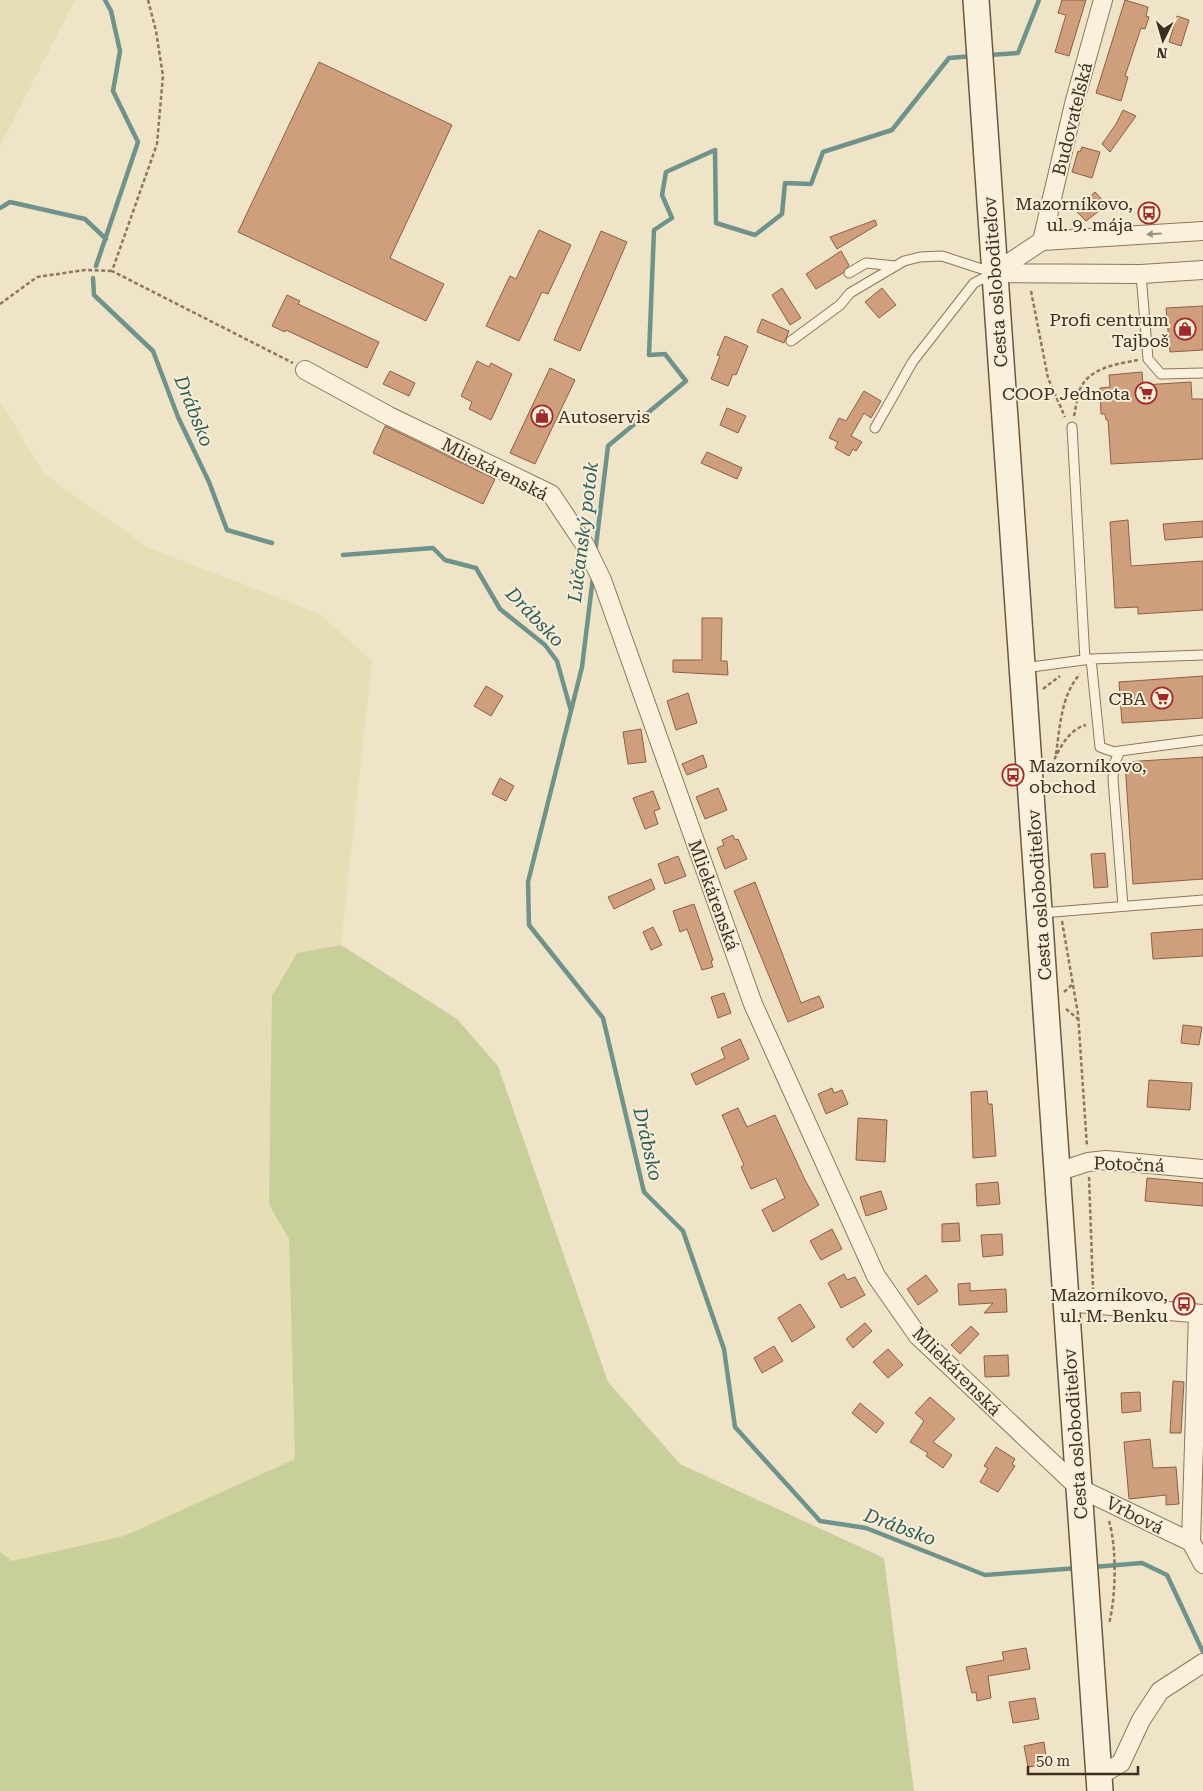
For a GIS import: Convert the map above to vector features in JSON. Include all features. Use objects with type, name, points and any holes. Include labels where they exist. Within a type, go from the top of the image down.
[{"type":"main road","name":"Cesta osloboditeľov","points":[[977,5],[1022,668],[1051,915],[1057,1172],[1100,1784]]},
{"type":"street","name":"Budovateľská","points":[[1042,241],[1074,104],[1103,0]]},
{"type":"street","points":[[994,273],[1042,241],[1203,231]]},
{"type":"street","points":[[994,273],[1141,274],[1203,270]]},
{"type":"street","name":"Mliekárenská","points":[[305,370],[389,416],[551,494],[585,545],[602,580],[753,1004],[876,1276],[918,1336],[1079,1488]]},
{"type":"street","name":"Potočná","points":[[1057,1172],[1088,1162],[1106,1160],[1203,1169]]},
{"type":"street","points":[[1066,1302],[1201,1314]]},
{"type":"street","name":"Vrbová","points":[[1079,1488],[1190,1542],[1201,1314]]},
{"type":"street","points":[[1190,1542],[1203,1564]]},
{"type":"street","points":[[1100,1784],[1121,1763],[1141,1720],[1160,1691],[1198,1665]]},
{"type":"lane","points":[[791,341],[840,304],[850,293],[895,266],[920,257],[942,256],[994,273]]},
{"type":"lane","points":[[849,273],[866,263],[895,266]]},
{"type":"lane","points":[[875,428],[913,361],[974,283],[994,273]]},
{"type":"lane","points":[[1141,274],[1148,359],[1161,374],[1203,372]]},
{"type":"lane","points":[[1072,427],[1088,659],[1100,747],[1114,752],[1203,740]]},
{"type":"lane","points":[[1022,668],[1088,659],[1203,655]]},
{"type":"lane","points":[[1120,751],[1114,764],[1113,779],[1123,906]]},
{"type":"lane","points":[[1051,915],[1123,906],[1203,900]]},
{"type":"path","points":[[112,271],[157,144],[163,76],[156,31],[148,0]]},
{"type":"path","points":[[0,304],[37,277],[86,270],[112,271],[305,370]]},
{"type":"path","points":[[1031,291],[1048,378],[1061,411],[1072,427]]},
{"type":"path","points":[[1072,427],[1080,389],[1087,380],[1110,365],[1148,359]]},
{"type":"path","points":[[1047,766],[1048,775],[1056,754],[1062,714],[1070,684],[1082,673],[1075,672]]},
{"type":"path","points":[[1042,697],[1045,686],[1062,675]]},
{"type":"path","points":[[1056,754],[1077,727],[1098,724]]},
{"type":"path","points":[[1051,915],[1073,984],[1078,1019],[1088,1162],[1094,1294]]},
{"type":"path","points":[[1063,993],[1073,984]]},
{"type":"path","points":[[1064,1007],[1078,1019]]},
{"type":"path","points":[[1112,1547],[1115,1587]]},
{"type":"shaded area","points":[[0,0],[75,0],[0,146]]},
{"type":"shaded area","points":[[0,401],[44,474],[149,548],[320,614],[372,661],[341,945],[297,953],[269,1205],[289,1239],[295,1459],[124,1536],[12,1561],[0,1552]]},
{"type":"green space","points":[[341,945],[457,1019],[498,1066],[608,1382],[680,1464],[884,1558],[914,1791],[0,1791],[0,1552],[12,1561],[124,1536],[295,1459],[289,1239],[269,1205],[272,996],[297,953]]},
{"type":"building","points":[[1062,0],[1086,0],[1069,56],[1055,52],[1066,15],[1058,13]]},
{"type":"building","points":[[1125,0],[1148,7],[1146,16],[1149,17],[1145,29],[1141,28],[1125,76],[1128,77],[1121,101],[1096,93]]},
{"type":"building","points":[[1177,16],[1189,20],[1181,46],[1169,42]]},
{"type":"building","points":[[319,62],[452,125],[390,258],[444,284],[426,321],[238,232]]},
{"type":"building","points":[[1123,110],[1136,116],[1110,152],[1102,144]]},
{"type":"building","points":[[1082,147],[1100,152],[1092,178],[1072,172],[1078,151],[1080,152]]},
{"type":"building","points":[[1095,192],[1105,203],[1103,208],[1086,221],[1075,210]]},
{"type":"building","points":[[875,220],[877,225],[837,249],[830,237]]},
{"type":"building","points":[[539,230],[571,245],[548,294],[542,292],[519,341],[486,326],[510,276],[516,279]]},
{"type":"building","points":[[601,231],[627,242],[580,351],[554,340]]},
{"type":"building","points":[[841,251],[849,265],[843,273],[816,289],[806,274]]},
{"type":"building","points":[[782,288],[801,318],[790,325],[772,295]]},
{"type":"building","points":[[882,288],[896,305],[879,318],[865,302]]},
{"type":"building","points":[[287,295],[300,301],[298,304],[379,342],[367,368],[286,330],[285,332],[272,326]]},
{"type":"building","name":"Profi centrum Tajboš","points":[[1203,306],[1203,350],[1170,352],[1166,308]]},
{"type":"building","points":[[762,319],[789,331],[784,343],[757,332]]},
{"type":"building","points":[[725,336],[748,346],[736,375],[733,374],[728,386],[711,379],[720,356],[717,355]]},
{"type":"building","points":[[477,361],[489,367],[491,363],[512,374],[491,420],[469,409],[472,402],[461,396]]},
{"type":"building","points":[[550,368],[575,380],[535,464],[510,453]]},
{"type":"building","points":[[390,371],[415,383],[409,396],[383,384]]},
{"type":"building","points":[[1142,372],[1143,385],[1191,382],[1192,399],[1203,399],[1203,459],[1111,464],[1108,420],[1106,420],[1105,414],[1101,414],[1100,388],[1110,387],[1109,375]]},
{"type":"building","points":[[864,391],[881,401],[871,418],[864,413],[851,436],[862,442],[856,451],[853,449],[849,456],[835,448],[838,442],[829,438],[839,418],[846,421]]},
{"type":"building","points":[[727,408],[746,416],[738,433],[720,425]]},
{"type":"building","points":[[385,426],[495,479],[483,504],[373,453]]},
{"type":"building","points":[[707,452],[742,468],[737,479],[701,463]]},
{"type":"building","points":[[1128,520],[1131,566],[1203,561],[1203,610],[1138,614],[1138,607],[1115,608],[1110,522]]},
{"type":"building","points":[[1203,521],[1203,537],[1165,540],[1163,524]]},
{"type":"building","points":[[702,618],[722,618],[721,661],[727,661],[728,675],[673,672],[673,660],[702,660]]},
{"type":"building","name":"CBA","points":[[1203,676],[1203,718],[1122,723],[1119,682]]},
{"type":"building","points":[[486,686],[503,696],[491,716],[474,706]]},
{"type":"building","points":[[688,693],[697,723],[676,730],[667,701]]},
{"type":"building","points":[[641,729],[646,762],[628,764],[623,732]]},
{"type":"building","points":[[703,755],[707,767],[687,775],[682,764]]},
{"type":"building","points":[[1203,757],[1203,879],[1133,884],[1125,762]]},
{"type":"building","points":[[500,778],[514,786],[506,801],[492,794]]},
{"type":"building","points":[[718,788],[727,810],[705,819],[696,797]]},
{"type":"building","points":[[653,791],[660,809],[654,811],[658,824],[645,829],[633,798]]},
{"type":"building","points":[[733,835],[735,840],[738,839],[747,859],[725,869],[717,848],[724,845],[722,840]]},
{"type":"building","points":[[1105,853],[1108,887],[1094,888],[1091,854]]},
{"type":"building","points":[[678,856],[686,876],[665,884],[658,864]]},
{"type":"building","points":[[651,879],[655,889],[614,909],[608,897]]},
{"type":"building","points":[[755,882],[801,1003],[819,996],[824,1007],[788,1022],[734,891]]},
{"type":"building","points":[[694,904],[713,960],[711,961],[713,967],[702,970],[687,929],[680,932],[673,911]]},
{"type":"building","points":[[653,927],[662,945],[651,950],[643,932]]},
{"type":"building","points":[[1203,929],[1203,956],[1153,959],[1151,933]]},
{"type":"building","points":[[724,993],[731,1013],[718,1018],[711,997]]},
{"type":"building","points":[[1183,1025],[1202,1027],[1199,1045],[1181,1043]]},
{"type":"building","points":[[740,1039],[749,1059],[696,1085],[691,1074],[725,1058],[721,1048]]},
{"type":"building","points":[[1149,1080],[1192,1083],[1190,1110],[1147,1107]]},
{"type":"building","points":[[832,1088],[834,1093],[842,1090],[848,1104],[826,1114],[818,1094]]},
{"type":"building","points":[[987,1091],[988,1104],[992,1104],[996,1156],[973,1158],[971,1092]]},
{"type":"building","points":[[738,1108],[747,1127],[775,1115],[805,1180],[819,1205],[773,1232],[762,1210],[785,1198],[776,1178],[751,1189],[741,1167],[744,1165],[722,1115]]},
{"type":"building","points":[[858,1118],[887,1120],[885,1162],[856,1160]]},
{"type":"building","points":[[1147,1178],[1203,1183],[1203,1206],[1145,1201]]},
{"type":"building","points":[[998,1182],[1000,1204],[977,1206],[976,1184]]},
{"type":"building","points":[[881,1191],[887,1209],[866,1216],[860,1197]]},
{"type":"building","points":[[959,1223],[960,1241],[942,1242],[942,1224]]},
{"type":"building","points":[[832,1229],[842,1249],[821,1260],[810,1241]]},
{"type":"building","points":[[1002,1234],[1003,1255],[983,1257],[981,1235]]},
{"type":"building","points":[[844,1274],[847,1280],[855,1277],[865,1295],[841,1308],[828,1283]]},
{"type":"building","points":[[926,1275],[938,1291],[918,1305],[907,1289]]},
{"type":"building","points":[[970,1283],[970,1291],[1006,1289],[1007,1312],[984,1313],[993,1303],[959,1305],[958,1284]]},
{"type":"building","points":[[800,1304],[815,1327],[792,1342],[778,1318]]},
{"type":"building","points":[[865,1323],[872,1331],[853,1348],[846,1339]]},
{"type":"building","points":[[971,1326],[979,1334],[960,1354],[951,1345]]},
{"type":"building","points":[[774,1346],[783,1361],[762,1373],[754,1358]]},
{"type":"building","points":[[888,1349],[903,1365],[888,1378],[873,1362]]},
{"type":"building","points":[[1008,1355],[1009,1376],[985,1377],[984,1356]]},
{"type":"building","points":[[1173,1381],[1184,1382],[1181,1433],[1170,1433]]},
{"type":"building","points":[[1140,1392],[1141,1411],[1122,1413],[1121,1393]]},
{"type":"building","points":[[930,1397],[955,1419],[933,1442],[952,1455],[943,1468],[926,1456],[928,1453],[910,1442],[924,1421],[915,1413]]},
{"type":"building","points":[[860,1403],[884,1423],[876,1433],[852,1413]]},
{"type":"building","points":[[1150,1439],[1153,1468],[1176,1467],[1179,1504],[1166,1505],[1166,1495],[1129,1499],[1124,1442]]},
{"type":"building","points":[[996,1447],[1015,1459],[1012,1464],[1015,1466],[998,1492],[980,1482],[988,1468],[984,1466]]},
{"type":"building","points":[[1026,1648],[1030,1669],[988,1676],[991,1698],[977,1701],[976,1692],[972,1693],[966,1667],[1004,1660],[1002,1652]]},
{"type":"building","points":[[1035,1698],[1039,1719],[1013,1723],[1009,1702]]},
{"type":"building","points":[[1044,1742],[1047,1764],[1028,1767],[1024,1746]]},
{"type":"waterway","name":"Drábsko","points":[[96,266],[138,142],[113,91],[120,51],[111,11],[105,0]]},
{"type":"waterway","name":"Lúčanský potok","points":[[989,55],[1018,53],[1039,0]]},
{"type":"waterway","name":"Lúčanský potok","points":[[595,554],[608,446],[686,381],[665,354],[649,355],[654,230],[672,218],[662,195],[666,172],[715,150],[716,223],[755,235],[782,214],[785,183],[811,184],[823,152],[892,130],[949,58],[973,56]]},
{"type":"waterway","points":[[0,208],[10,202],[85,219],[106,239]]},
{"type":"waterway","name":"Drábsko","points":[[93,278],[94,295],[153,351],[178,417],[209,482],[227,530],[272,543]]},
{"type":"waterway","name":"Drábsko","points":[[343,555],[433,548],[445,560],[476,568],[500,609],[545,645],[557,661],[571,711]]},
{"type":"waterway","name":"Drábsko","points":[[593,577],[582,667],[528,882],[529,925],[603,1018],[644,1192],[683,1231],[724,1349],[735,1427],[820,1521],[866,1528],[985,1575],[1078,1568]]},
{"type":"waterway","name":"Drábsko","points":[[1093,1567],[1142,1563],[1167,1575],[1203,1652]]},
{"type":"place","name":"Mazorníkovo, ul. 9. mája","points":[[1149,213]]},
{"type":"place","name":"Profi centrum Tajboš","points":[[1185,329]]},
{"type":"place","name":"COOP Jednota","points":[[1146,393]]},
{"type":"place","name":"Autoservis","points":[[542,416]]},
{"type":"place","name":"CBA","points":[[1162,698]]},
{"type":"place","name":"Mazorníkovo, obchod","points":[[1013,775]]},
{"type":"place","name":"Mazorníkovo, ul. M. Benku","points":[[1184,1304]]}]
